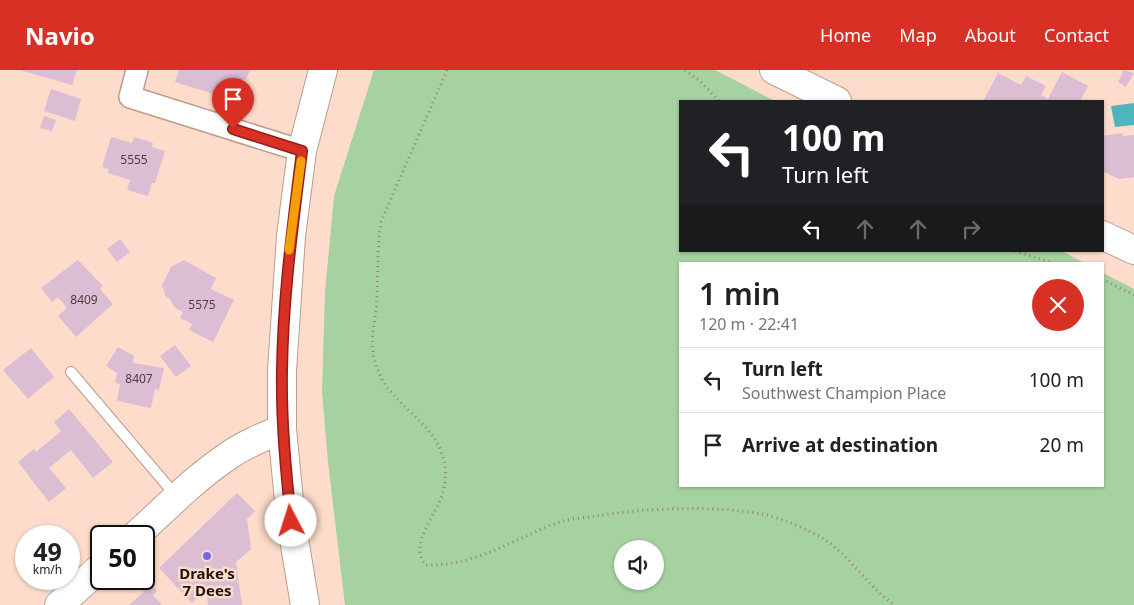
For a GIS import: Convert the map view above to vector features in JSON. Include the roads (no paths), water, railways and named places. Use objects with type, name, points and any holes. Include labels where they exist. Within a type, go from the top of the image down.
[{"type":"main road","points":[[305,605],[291,521],[282,429],[284,312],[302,151],[323,70]]},
{"type":"main road","points":[[774,70],[835,100]]},
{"type":"main road","points":[[1104,235],[1134,250]]},
{"type":"main road","points":[[147,525],[228,455],[282,429]]},
{"type":"main road","points":[[59,605],[90,577]]},
{"type":"street","points":[[137,70],[130,97],[302,151]]},
{"type":"lane","points":[[71,372],[178,498]]},
{"type":"water","points":[[1134,103],[1134,125],[1115,127],[1111,106]]},
{"type":"place","name":"Drake's 7 Dees","points":[[207,556]]}]
